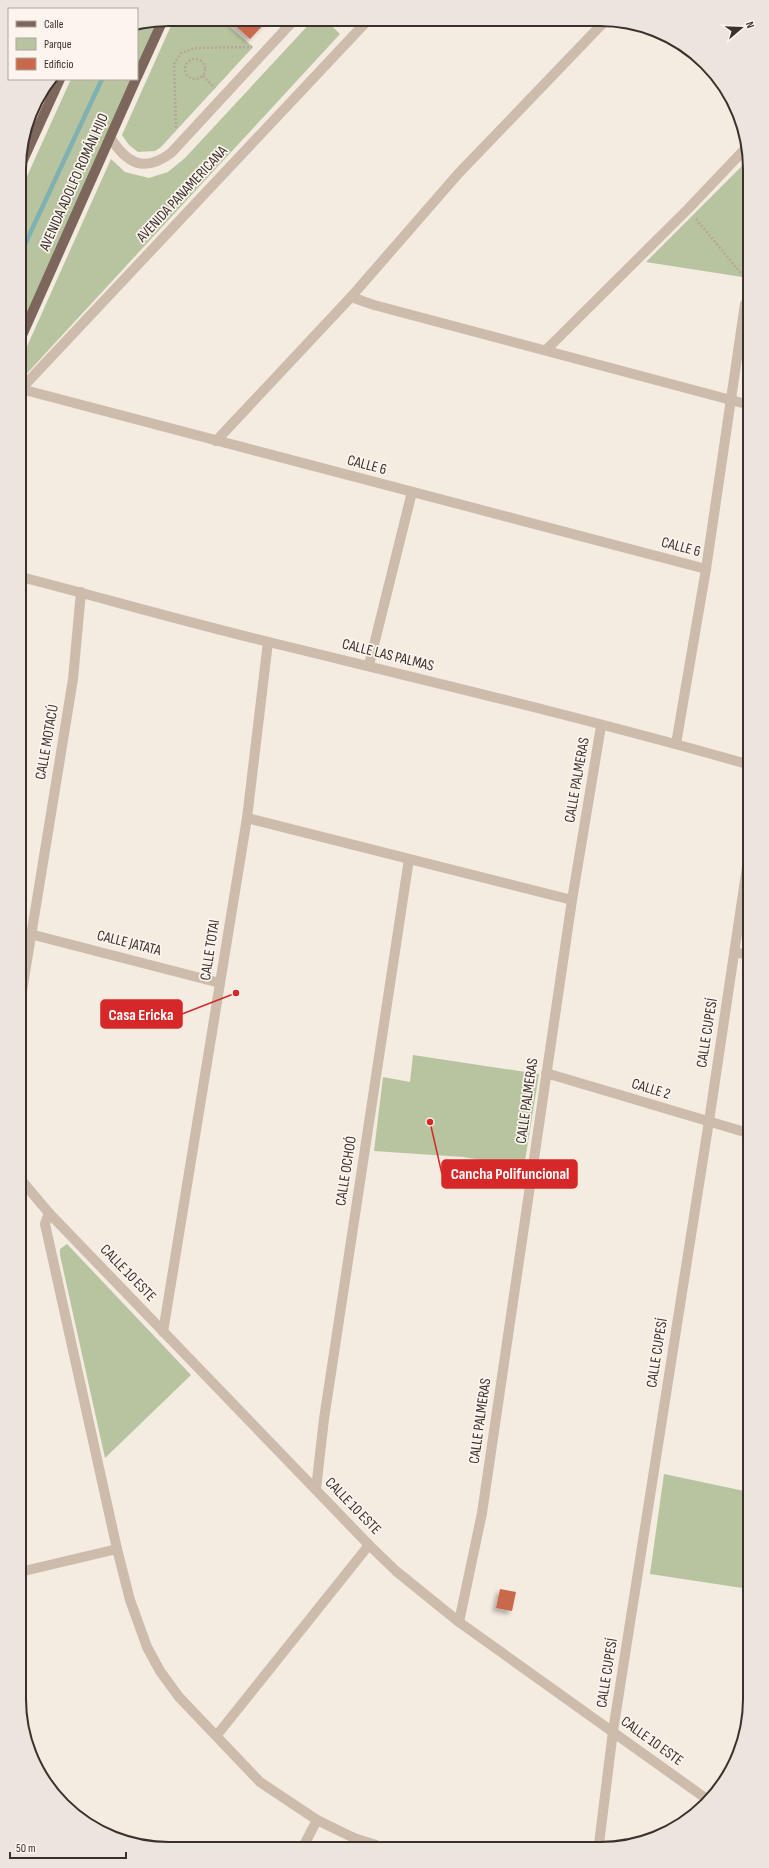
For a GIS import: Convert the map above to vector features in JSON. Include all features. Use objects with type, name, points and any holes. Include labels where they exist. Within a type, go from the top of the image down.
[{"type":"main road","name":"AVENIDA ADOLFO ROMÁN HIJO","points":[[138,76],[160,26]]},
{"type":"main road","points":[[28,146],[50,90],[59,80]]},
{"type":"main road","name":"AVENIDA ADOLFO ROMÁN HIJO","points":[[26,326],[136,80]]},
{"type":"street","points":[[110,137],[117,149],[125,157],[136,163],[149,164],[160,162],[225,95],[289,26]]},
{"type":"street","name":"AVENIDA PANAMERICANA","points":[[26,385],[362,26]]},
{"type":"street","points":[[216,441],[351,297],[458,174],[600,26]]},
{"type":"street","points":[[546,350],[688,209],[742,152]]},
{"type":"street","points":[[351,297],[374,305],[743,403]]},
{"type":"street","points":[[676,744],[706,569],[743,323]]},
{"type":"street","name":"CALLE 6","points":[[26,391],[706,569]]},
{"type":"street","points":[[369,665],[412,492]]},
{"type":"street","name":"CALLE LAS PALMAS","points":[[26,578],[268,642],[369,665],[601,726],[676,744],[743,763]]},
{"type":"street","name":"CALLE MOTACÚ","points":[[26,963],[73,680],[81,592]]},
{"type":"street","name":"CALLE TOTAI","points":[[163,1332],[247,818],[268,642]]},
{"type":"street","name":"CALLE PALMERAS","points":[[459,1622],[482,1513],[572,900],[601,726]]},
{"type":"street","points":[[247,818],[572,900]]},
{"type":"street","name":"CALLE OCHOÓ","points":[[316,1489],[324,1419],[409,859]]},
{"type":"street","name":"CALLE CUPESÍ","points":[[599,1842],[613,1731],[743,895]]},
{"type":"street","name":"CALLE JATATA","points":[[30,934],[220,983]]},
{"type":"street","points":[[735,952],[743,954]]},
{"type":"street","name":"CALLE 2","points":[[546,1073],[743,1131]]},
{"type":"street","name":"CALLE 10 ESTE","points":[[26,1186],[49,1213],[163,1332],[369,1545],[396,1570],[459,1622],[704,1797]]},
{"type":"street","points":[[49,1213],[46,1224],[117,1549],[130,1600],[147,1647],[157,1665],[179,1697],[217,1735],[260,1782],[317,1820],[354,1838],[367,1842]]},
{"type":"street","points":[[217,1735],[369,1545]]},
{"type":"street","points":[[26,1571],[117,1549]]},
{"type":"street","points":[[306,1842],[317,1820]]},
{"type":"path","points":[[185,137],[176,130],[174,64],[181,52],[195,48],[253,48],[262,55]]},
{"type":"path","points":[[194,58],[201,60],[205,66],[203,76],[197,79],[188,76],[185,67],[188,61],[194,58]]},
{"type":"path","points":[[203,76],[225,95]]},
{"type":"path","points":[[688,209],[743,276]]},
{"type":"green space","points":[[156,26],[138,67],[138,30]]},
{"type":"green space","points":[[171,26],[229,26],[253,47],[161,147],[155,151],[138,152],[129,145],[122,135]]},
{"type":"green space","points":[[307,26],[332,26],[340,34],[26,374],[26,349],[111,159],[125,172],[149,178],[168,172],[185,158]]},
{"type":"green space","points":[[71,80],[133,80],[26,328],[26,179]]},
{"type":"green space","points":[[743,165],[742,277],[646,262]]},
{"type":"green space","points":[[413,1055],[539,1074],[524,1167],[463,1157],[374,1151],[383,1077],[410,1082]]},
{"type":"green space","points":[[67,1244],[191,1375],[105,1458],[60,1255],[60,1249]]},
{"type":"green space","points":[[664,1474],[743,1491],[743,1588],[650,1574]]},
{"type":"building","points":[[236,26],[262,26],[250,39]]},
{"type":"building","points":[[500,1589],[516,1592],[512,1611],[496,1608]]},
{"type":"waterway","points":[[26,242],[102,80]]},
{"type":"place","name":"Casa Ericka","points":[[236,993]]},
{"type":"place","name":"Cancha Polifuncional","points":[[430,1122]]}]
